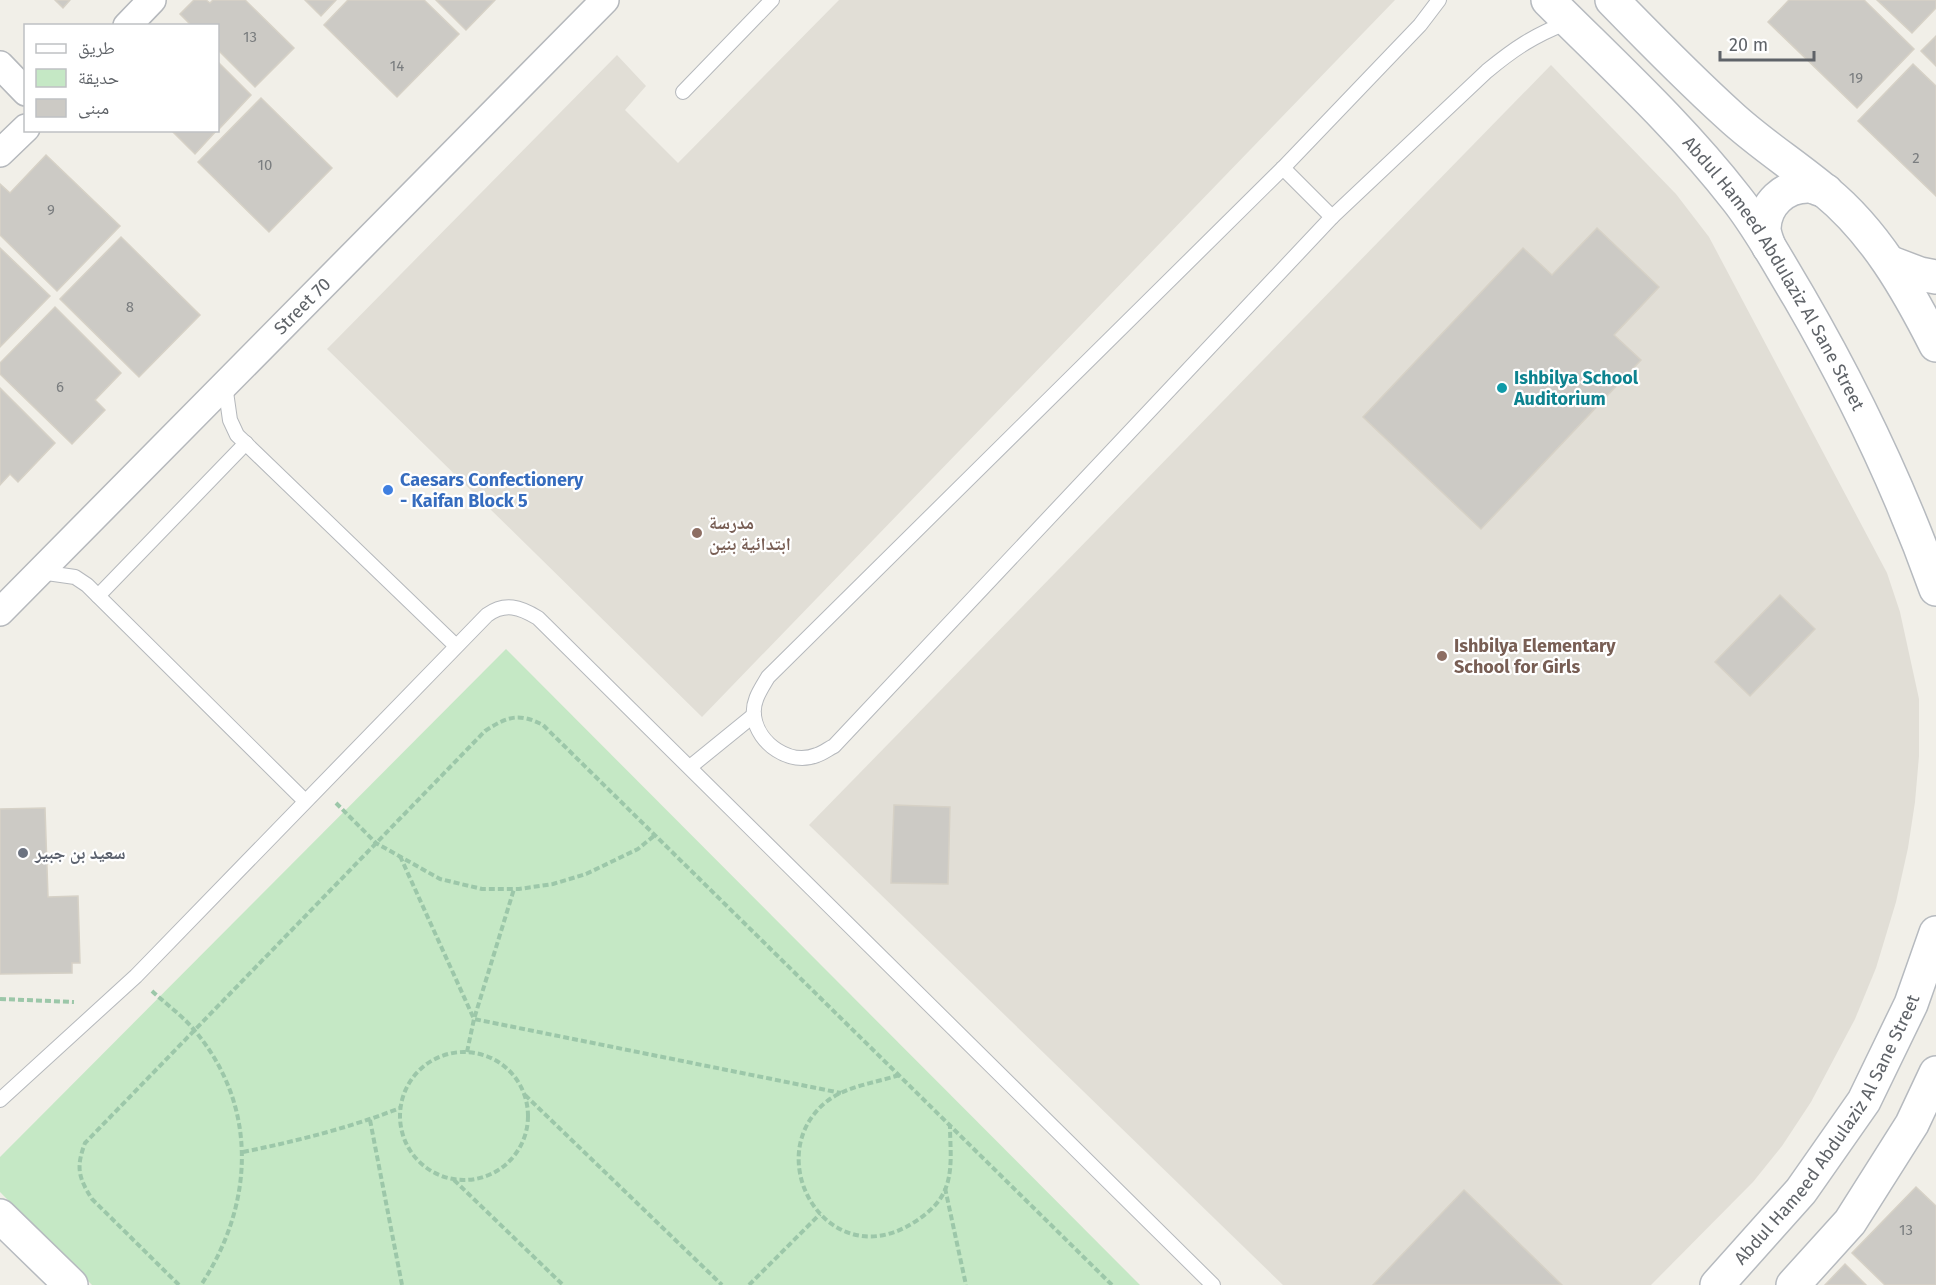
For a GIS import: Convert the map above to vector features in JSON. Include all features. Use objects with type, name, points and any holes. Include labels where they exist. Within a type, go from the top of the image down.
[{"type":"main road","points":[[1612,0],[1730,116],[1826,192],[1857,222],[1891,264],[1936,345]]},
{"type":"main road","name":"Abdul Hameed Abdulaziz Al Sane Street","points":[[1559,11],[1699,153],[1737,199],[1769,247],[1837,362],[1925,535],[1936,589]]},
{"type":"main road","points":[[1769,247],[1764,229],[1767,212],[1777,197],[1792,188],[1810,186],[1826,192]]},
{"type":"main road","points":[[1891,264],[1936,277]]},
{"type":"main road","name":"Abdul Hameed Abdulaziz Al Sane Street","points":[[1717,1285],[1801,1191],[1864,1101],[1911,1004],[1936,933]]},
{"type":"main road","points":[[1793,1285],[1850,1222],[1912,1124],[1936,1073]]},
{"type":"main road","points":[[0,1216],[71,1285]]},
{"type":"street","points":[[129,24],[152,0]]},
{"type":"street","name":"Street 70","points":[[0,612],[605,0]]},
{"type":"street","points":[[0,65],[24,90]]},
{"type":"street","points":[[0,153],[24,130]]},
{"type":"lane","points":[[683,92],[772,0]]},
{"type":"lane","points":[[1439,0],[1420,25],[1283,168],[768,677],[757,694],[754,715],[761,735],[775,750],[795,757],[815,756],[834,746],[1332,217],[1487,71],[1537,34],[1559,11]]},
{"type":"lane","points":[[1283,168],[1332,217]]},
{"type":"lane","points":[[225,385],[230,420],[237,435],[456,646]]},
{"type":"lane","points":[[98,596],[246,443]]},
{"type":"lane","points":[[40,572],[75,577],[98,596],[305,801]]},
{"type":"lane","points":[[0,1100],[136,976],[487,615],[496,608],[513,606],[526,610],[538,618],[1213,1285]]},
{"type":"lane","points":[[690,767],[754,715]]},
{"type":"path","points":[[179,1285],[92,1199],[82,1183],[79,1170],[85,1143],[485,731],[514,716],[530,718],[543,725],[1112,1285]]},
{"type":"path","points":[[320,786],[376,843],[440,879],[482,889],[514,889],[553,884],[586,874],[638,849],[655,835]]},
{"type":"path","points":[[400,856],[474,1019]]},
{"type":"path","points":[[466,1052],[514,889]]},
{"type":"path","points":[[136,976],[195,1030],[222,1071],[234,1101],[240,1126],[243,1152],[240,1194],[221,1251],[201,1285]]},
{"type":"path","points":[[0,999],[105,1003]]},
{"type":"path","points":[[474,1019],[841,1093]]},
{"type":"path","points":[[525,1095],[528,1121],[521,1146],[504,1167],[480,1178],[454,1180],[432,1173],[415,1158],[404,1139],[400,1124],[400,1108],[406,1090],[416,1074],[430,1061],[448,1054],[466,1052],[479,1054],[499,1062],[515,1076],[525,1095],[722,1285]]},
{"type":"path","points":[[899,1075],[841,1093],[827,1101],[812,1115],[804,1129],[799,1167],[802,1182],[814,1209],[845,1232],[860,1236],[876,1238],[893,1234],[911,1224],[928,1212],[943,1194],[949,1174],[950,1125]]},
{"type":"path","points":[[243,1152],[306,1139],[370,1120],[400,1108]]},
{"type":"path","points":[[370,1120],[402,1285]]},
{"type":"path","points":[[454,1180],[563,1285]]},
{"type":"path","points":[[945,1187],[966,1285]]},
{"type":"path","points":[[749,1285],[820,1214]]},
{"type":"shaded area","name":"مدرسة ابتدائية بنين","points":[[839,0],[1395,0],[702,717],[327,349],[617,55],[646,86],[625,110],[678,163]]},
{"type":"shaded area","name":"Ishbilya Elementary School for Girls","points":[[1551,65],[1676,194],[1709,237],[1887,573],[1900,612],[1919,699],[1919,756],[1908,848],[1896,902],[1876,968],[1855,1019],[1811,1102],[1782,1146],[1753,1182],[1651,1285],[1283,1285],[809,825]]},
{"type":"green space","points":[[506,649],[1140,1285],[92,1285],[0,1192],[0,1157]]},
{"type":"building","points":[[55,0],[70,0],[63,8]]},
{"type":"building","points":[[194,0],[206,0],[210,3],[213,0],[245,0],[294,48],[255,87],[219,51],[219,24],[190,24],[180,14]]},
{"type":"building","points":[[305,0],[336,0],[321,16]]},
{"type":"building","points":[[348,0],[424,0],[459,34],[397,97],[324,25]]},
{"type":"building","points":[[436,0],[495,0],[466,30]]},
{"type":"building","points":[[1789,0],[1864,0],[1914,49],[1857,108],[1768,22]]},
{"type":"building","points":[[1877,0],[1936,0],[1936,8],[1912,33]]},
{"type":"building","points":[[1936,36],[1936,66],[1921,51]]},
{"type":"building","points":[[219,63],[251,95],[219,129]]},
{"type":"building","points":[[1913,64],[1936,86],[1936,196],[1858,121]]},
{"type":"building","points":[[261,98],[332,168],[269,232],[198,162]]},
{"type":"building","points":[[173,132],[215,132],[195,154]]},
{"type":"building","points":[[46,155],[120,226],[57,291],[0,235],[0,184],[10,193]]},
{"type":"building","name":"Ishbilya School Auditorium","points":[[1597,228],[1659,287],[1614,335],[1641,360],[1481,529],[1363,417],[1523,248],[1552,275]]},
{"type":"building","points":[[121,237],[200,315],[139,377],[60,299]]},
{"type":"building","points":[[0,248],[50,296],[0,347]]},
{"type":"building","points":[[55,307],[121,373],[95,400],[105,410],[72,444],[0,374],[0,363]]},
{"type":"building","points":[[0,388],[55,443],[18,482],[10,474],[0,485]]},
{"type":"building","points":[[1780,595],[1815,629],[1750,696],[1715,662]]},
{"type":"building","points":[[894,805],[950,807],[948,884],[891,883]]},
{"type":"building","name":"سعيد بن جبير","points":[[45,808],[48,897],[78,896],[80,963],[72,963],[72,973],[0,974],[0,809]]},
{"type":"building","points":[[1916,1187],[1936,1206],[1936,1285],[1885,1285],[1852,1253]]},
{"type":"building","points":[[1464,1190],[1562,1285],[1373,1285]]},
{"type":"building","points":[[1845,1264],[1866,1285],[1825,1285]]},
{"type":"place","name":"Ishbilya School Auditorium","points":[[1502,388]]},
{"type":"place","name":"Caesars Confectionery - Kaifan Block 5","points":[[388,490]]},
{"type":"place","name":"مدرسة ابتدائية بنين","points":[[697,533]]},
{"type":"place","name":"Ishbilya Elementary School for Girls","points":[[1442,656]]},
{"type":"place","name":"سعيد بن جبير","points":[[23,853]]}]
